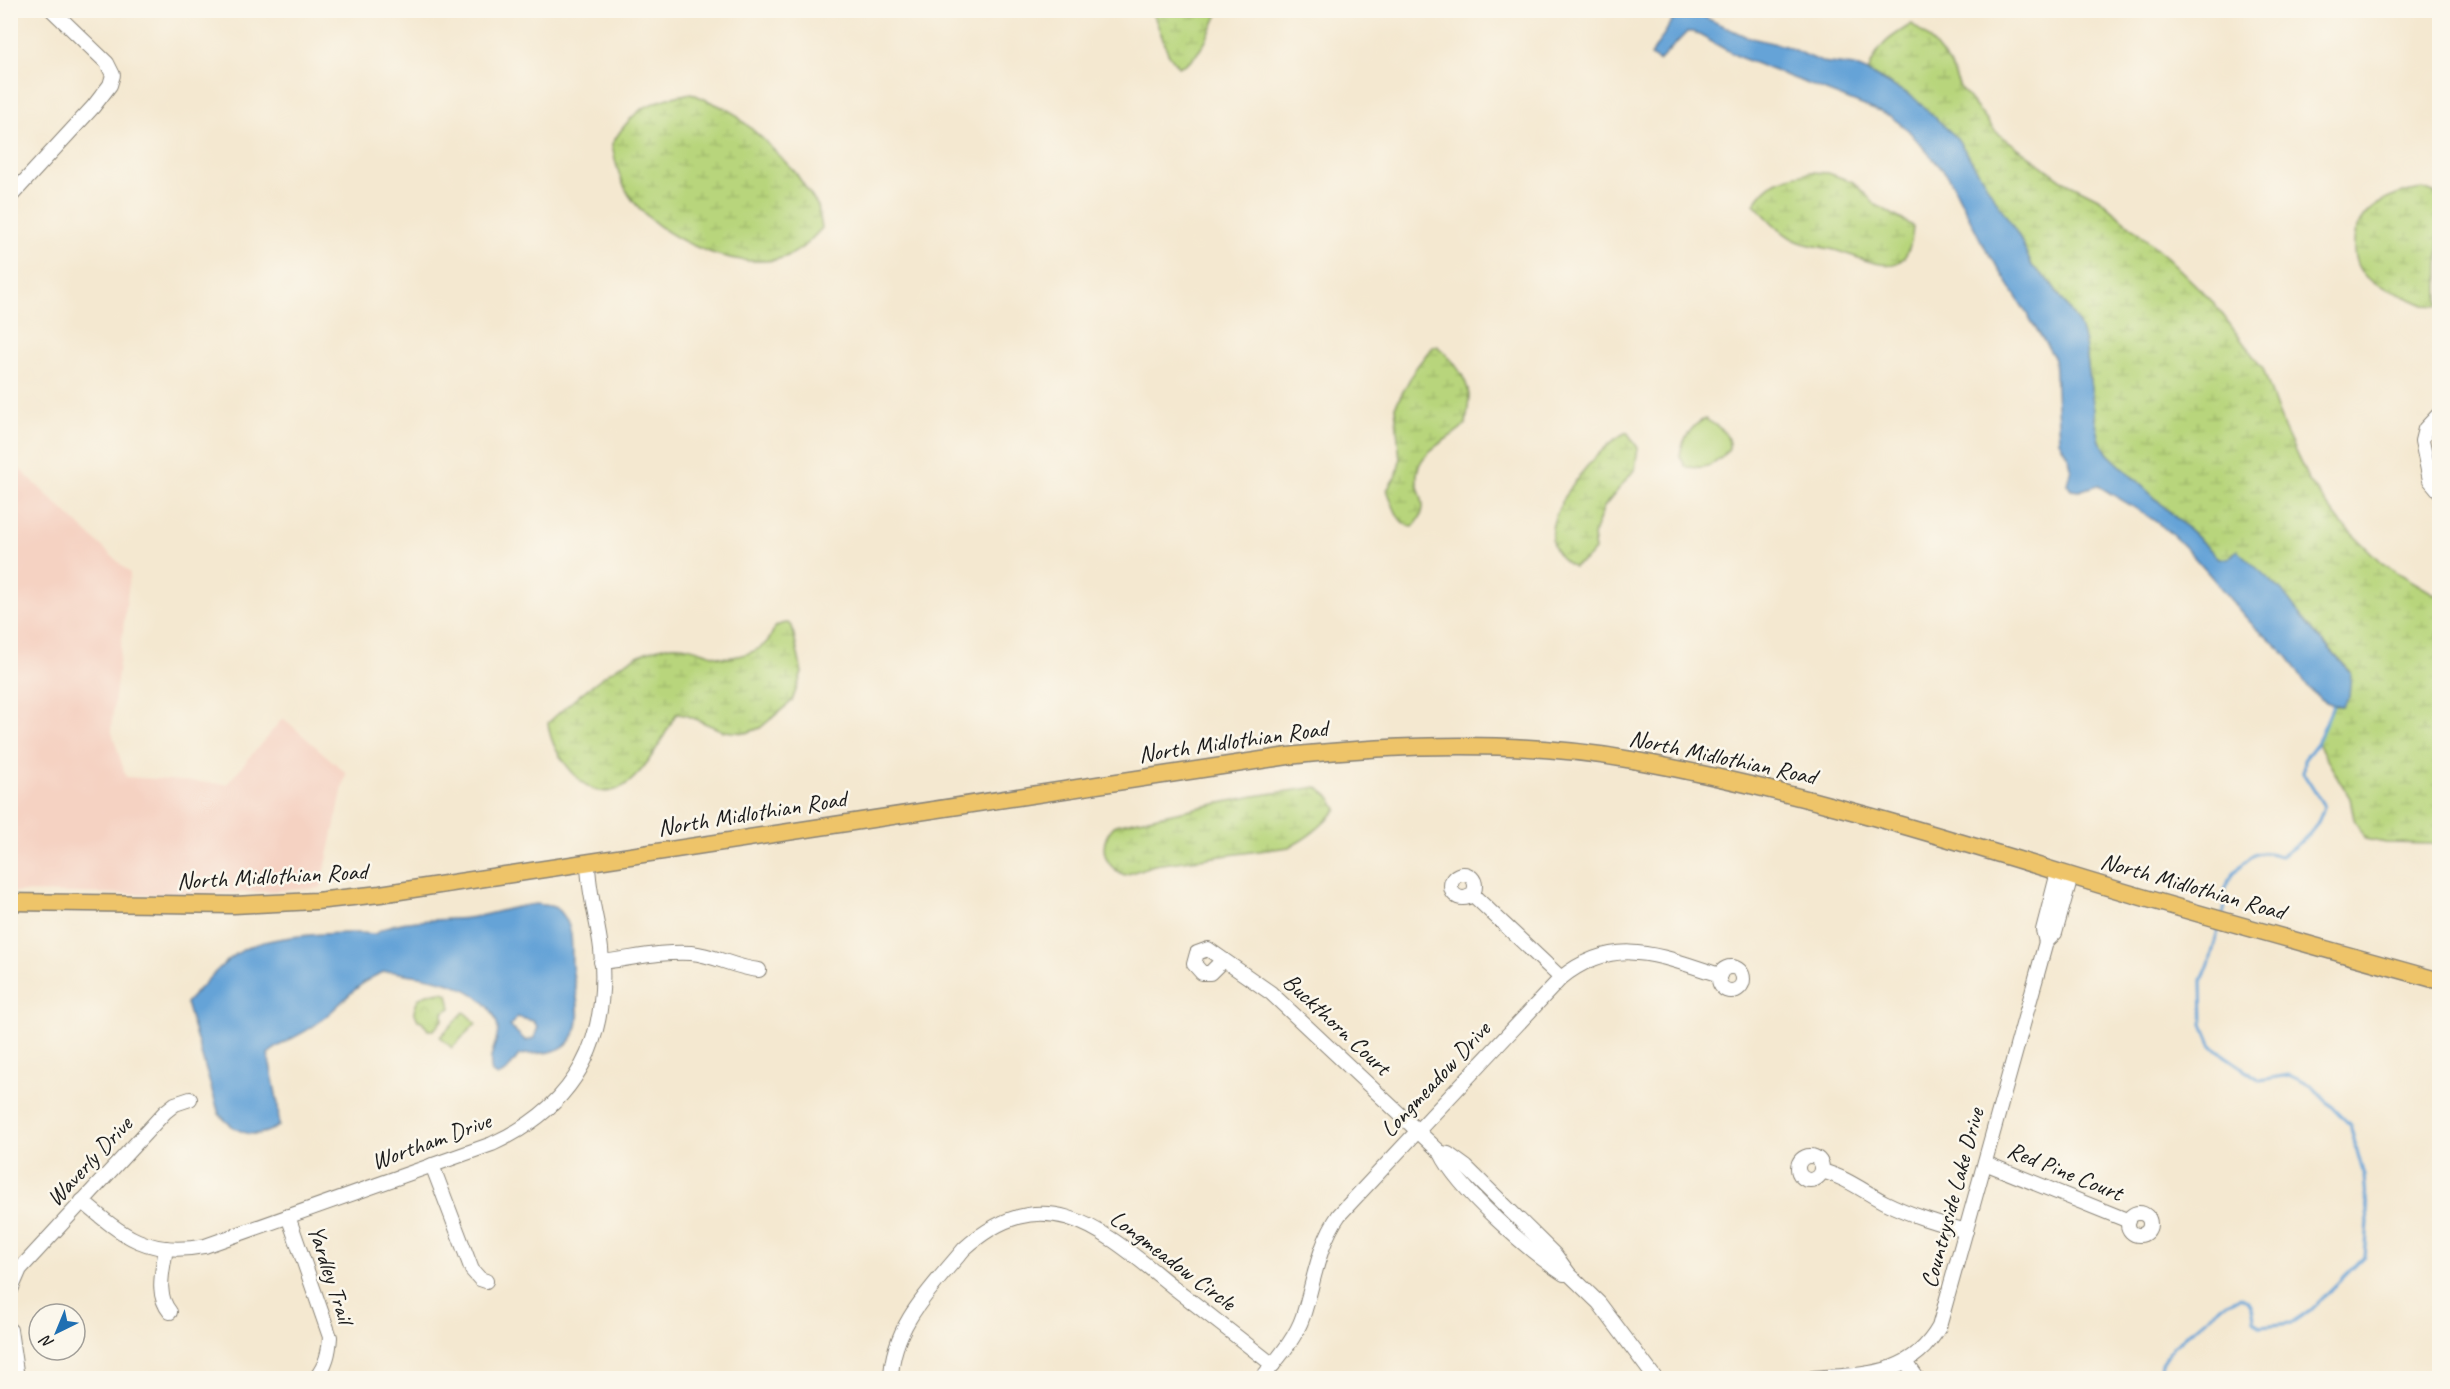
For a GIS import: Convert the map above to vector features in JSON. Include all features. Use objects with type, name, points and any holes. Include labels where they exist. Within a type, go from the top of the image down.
[{"type":"main road","name":"North Midlothian Road","points":[[10,902],[192,906],[316,901],[588,863],[1277,758],[1339,751],[1440,746],[1534,749],[1630,759],[1783,792],[2439,981]]},
{"type":"street","points":[[10,197],[93,107],[110,85],[113,75],[107,63],[52,10]]},
{"type":"street","points":[[2439,413],[2425,429],[2422,438],[2434,471],[2430,480],[2439,492]]},
{"type":"street","name":"Wortham Drive","points":[[82,1201],[127,1238],[166,1248],[190,1249],[205,1246],[432,1165],[509,1136],[534,1121],[569,1086],[584,1062],[597,1030],[603,993],[602,962],[588,863]]},
{"type":"street","name":"Countryside Lake Drive","points":[[1813,1378],[1879,1372],[1906,1362],[1921,1351],[1939,1327],[2046,942],[2055,933],[2064,874]]},
{"type":"street","points":[[1473,895],[1561,978]]},
{"type":"street","name":"Longmeadow Drive","points":[[1273,1365],[1293,1337],[1302,1318],[1320,1255],[1331,1227],[1339,1215],[1561,978],[1588,960],[1618,951],[1675,961],[1720,975]]},
{"type":"street","points":[[602,962],[669,953],[690,953],[711,956],[745,968],[759,970]]},
{"type":"street","name":"Buckthorn Court","points":[[1223,960],[1271,993],[1442,1153],[1456,1177],[1536,1254],[1564,1274],[1569,1274],[1599,1303],[1656,1378]]},
{"type":"street","name":"Waverly Drive","points":[[10,1292],[13,1276],[165,1112],[175,1104],[190,1099]]},
{"type":"street","name":"Red Pine Court","points":[[1985,1163],[2128,1221]]},
{"type":"street","points":[[432,1165],[472,1270],[480,1279],[486,1281]]},
{"type":"street","points":[[1822,1171],[1837,1175],[1884,1202],[1907,1212],[1966,1232]]},
{"type":"street","name":"Longmeadow Circle","points":[[891,1378],[891,1364],[899,1335],[905,1324],[964,1249],[1000,1224],[1040,1214],[1074,1218],[1106,1234],[1273,1365]]},
{"type":"street","name":"Yardley Trail","points":[[288,1216],[330,1337],[329,1352],[324,1368],[316,1378]]},
{"type":"street","points":[[166,1248],[161,1295],[162,1303],[170,1312]]},
{"type":"street","points":[[10,1330],[17,1378]]},
{"type":"street","points":[[1906,1362],[1917,1378]]},
{"type":"street","points":[[1262,1378],[1273,1365]]},
{"type":"shaded area","points":[[11,461],[130,573],[111,729],[126,777],[227,784],[283,718],[346,773],[321,888],[196,895],[11,892]]},
{"type":"green space","points":[[1152,10],[1216,10],[1218,14],[1198,53],[1186,64],[1178,67],[1168,53]]},
{"type":"green space","points":[[1912,24],[1929,38],[1950,64],[1960,87],[1995,131],[2062,180],[2098,198],[2168,258],[2214,303],[2263,369],[2284,428],[2309,481],[2341,523],[2382,563],[2439,597],[2439,844],[2386,843],[2365,839],[2354,819],[2350,798],[2317,743],[2333,706],[2342,706],[2351,672],[2309,627],[2228,559],[2219,558],[2108,454],[2100,441],[2095,419],[2085,343],[2080,326],[2051,283],[2032,266],[2019,236],[1913,97],[1868,72],[1880,48]]},
{"type":"green space","points":[[691,93],[731,111],[763,139],[795,172],[818,206],[822,228],[799,249],[782,258],[763,261],[742,260],[720,255],[698,248],[658,225],[629,195],[618,170],[612,144],[628,122],[644,108],[664,99]]},
{"type":"green space","points":[[1811,172],[1828,173],[1853,182],[1876,205],[1913,226],[1911,244],[1906,255],[1899,262],[1879,264],[1836,250],[1800,242],[1781,231],[1754,204],[1766,189],[1778,180]]},
{"type":"green space","points":[[2423,189],[2439,195],[2439,306],[2424,305],[2370,280],[2360,270],[2354,253],[2356,231],[2368,212],[2377,204],[2399,194]]},
{"type":"green space","points":[[1437,346],[1462,374],[1468,388],[1466,424],[1432,449],[1421,462],[1417,477],[1423,504],[1420,519],[1413,527],[1403,523],[1399,518],[1387,490],[1397,474],[1400,460],[1395,407],[1415,369],[1432,347]]},
{"type":"green space","points":[[1705,419],[1719,427],[1725,434],[1729,448],[1711,465],[1686,467],[1680,457],[1682,446],[1691,430]]},
{"type":"green space","points":[[1627,432],[1638,448],[1635,469],[1604,507],[1593,536],[1595,550],[1588,558],[1573,567],[1557,553],[1554,547],[1552,533],[1555,517],[1574,482],[1602,451]]},
{"type":"green space","points":[[788,623],[792,626],[802,673],[792,701],[760,728],[746,733],[723,731],[686,715],[676,714],[647,763],[635,777],[621,788],[606,792],[590,787],[573,773],[556,750],[548,723],[592,685],[627,661],[645,652],[663,647],[680,646],[716,656],[742,655],[760,648],[769,639],[775,627]]},
{"type":"green space","points":[[1317,787],[1330,797],[1337,809],[1315,831],[1289,847],[1154,865],[1125,875],[1111,865],[1105,853],[1106,839],[1115,825],[1254,796]]},
{"type":"green space","points":[[442,992],[448,994],[451,1008],[443,1012],[443,1019],[434,1030],[428,1030],[422,1021],[418,1020],[414,1011],[418,999],[427,994]]},
{"type":"green space","points":[[464,1012],[476,1023],[452,1048],[440,1037]]},
{"type":"water","points":[[1660,11],[1707,11],[1706,18],[1747,37],[1785,46],[1822,62],[1854,66],[1913,97],[1957,138],[2019,236],[2032,266],[2051,283],[2080,326],[2085,343],[2095,419],[2100,441],[2108,454],[2219,558],[2228,559],[2237,550],[2282,591],[2309,627],[2351,673],[2349,697],[2342,706],[2324,701],[2311,690],[2286,655],[2250,622],[2197,561],[2163,527],[2097,485],[2079,491],[2071,490],[2067,484],[2071,468],[2069,458],[2059,441],[2054,357],[1981,241],[1949,177],[1908,130],[1890,116],[1739,57],[1694,32],[1687,32],[1659,61],[1650,56],[1673,20]]},
{"type":"water","points":[[536,904],[556,908],[565,918],[570,931],[578,1017],[573,1036],[562,1048],[550,1052],[519,1055],[507,1071],[498,1076],[492,1073],[491,1057],[498,1029],[492,1012],[484,1003],[475,995],[454,984],[386,971],[365,982],[315,1025],[268,1054],[278,1104],[279,1126],[262,1133],[246,1133],[239,1131],[219,1114],[186,1003],[216,971],[234,956],[251,946],[279,939],[330,934],[375,934],[406,922],[467,918]],"holes":[[[517,1017],[533,1021],[538,1027],[534,1038],[526,1041],[510,1026]]]},
{"type":"waterway","points":[[2223,914],[2226,886],[2245,862],[2262,853],[2281,856],[2308,836],[2318,823],[2324,806],[2303,773],[2304,760],[2317,743],[2333,706]]},
{"type":"waterway","points":[[2164,1378],[2162,1363],[2173,1347],[2222,1305],[2240,1297],[2251,1306],[2254,1320],[2261,1326],[2291,1323],[2310,1310],[2365,1256],[2368,1223],[2364,1176],[2350,1125],[2312,1086],[2289,1075],[2260,1080],[2211,1044],[2203,1025],[2202,980],[2209,965],[2219,926]]}]
